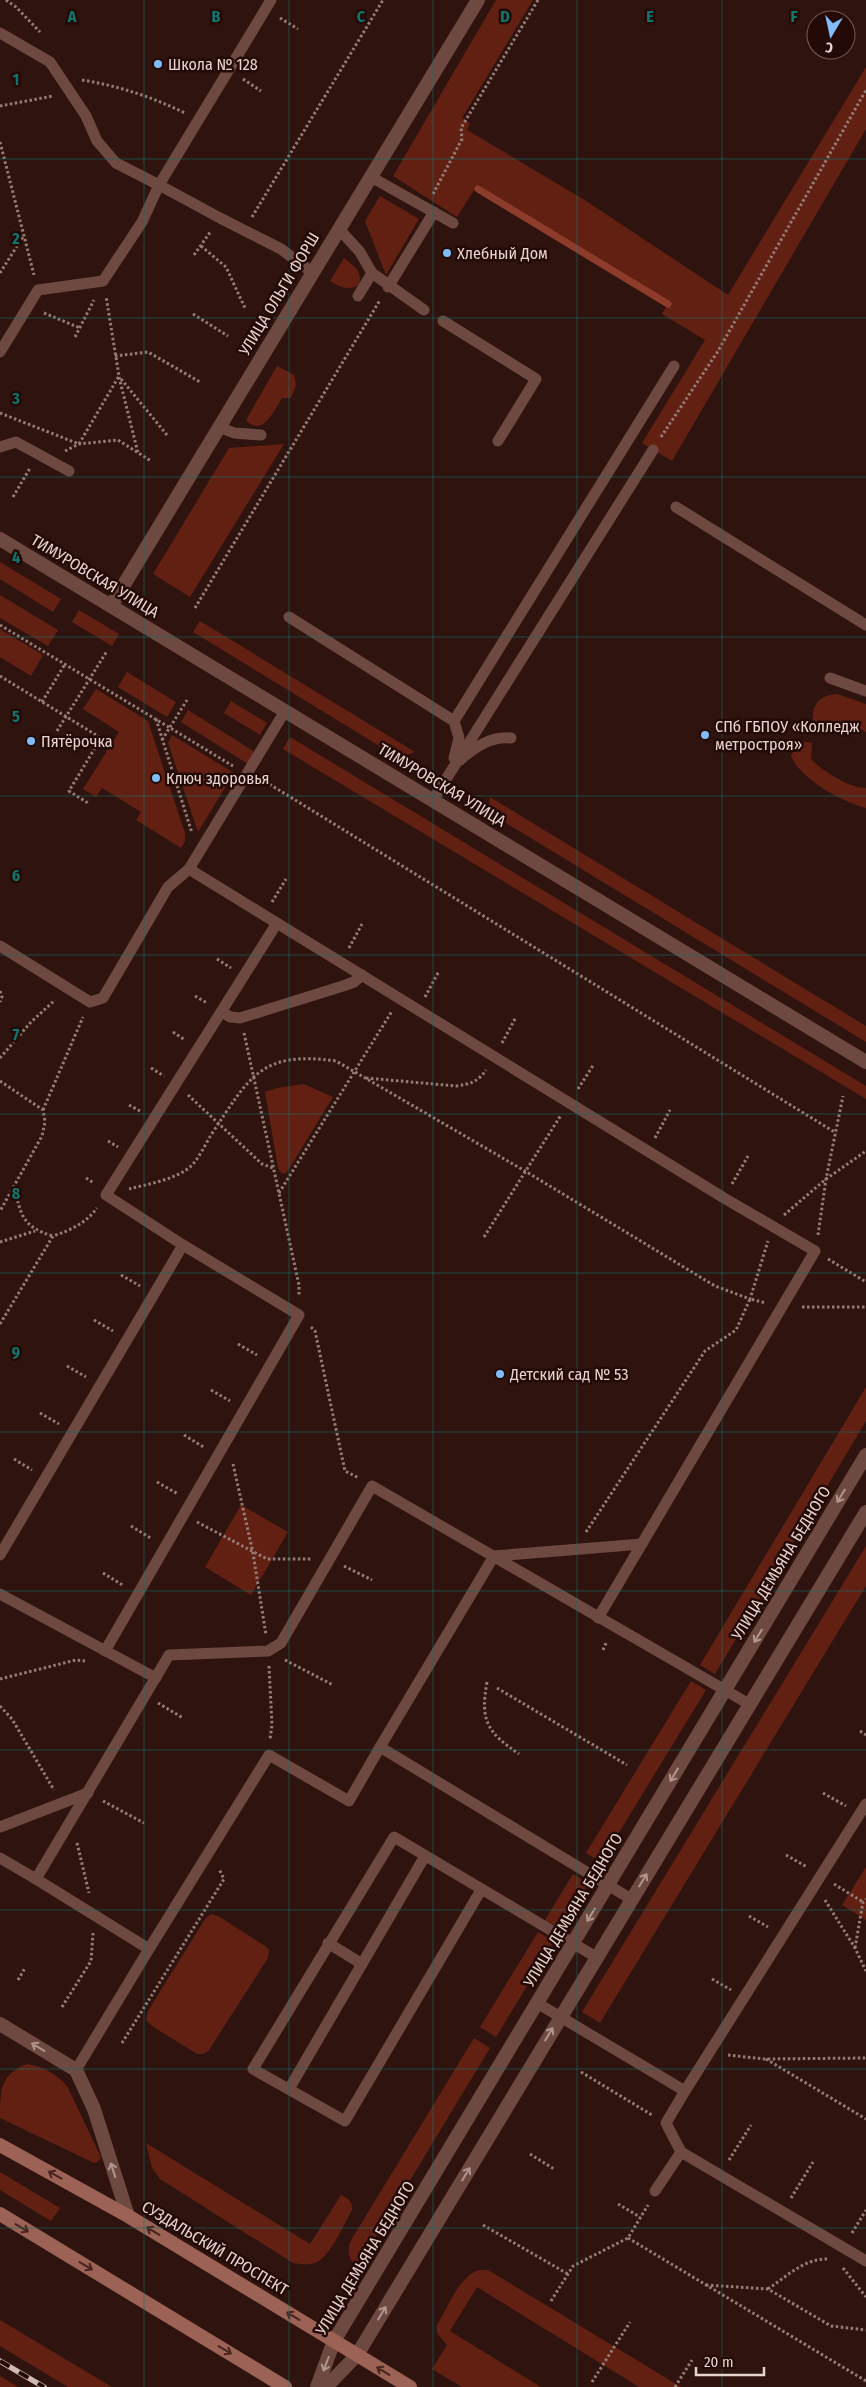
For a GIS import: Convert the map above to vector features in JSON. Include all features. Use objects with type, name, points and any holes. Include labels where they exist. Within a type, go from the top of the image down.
[{"type":"main road","name":"СУЗДАЛЬСКИЙ ПРОСПЕКТ","points":[[0,2145],[128,2216],[410,2387]]},
{"type":"main road","points":[[0,2214],[285,2387]]},
{"type":"street","name":"УЛИЦА ОЛЬГИ ФОРШ","points":[[111,606],[478,0]]},
{"type":"street","name":"ТИМУРОВСКАЯ УЛИЦА","points":[[0,538],[866,1062]]},
{"type":"street","name":"УЛИЦА ДЕМЬЯНА БЕДНОГО","points":[[317,2387],[334,2341],[866,1454]]},
{"type":"street","points":[[326,2387],[357,2355],[866,1512]]},
{"type":"street","points":[[0,2024],[76,2070],[94,2109],[128,2216]]},
{"type":"lane","points":[[0,352],[38,290],[103,281],[142,222],[159,185],[230,71],[268,4]]},
{"type":"lane","points":[[0,32],[50,62],[86,116],[97,141],[116,163],[282,249],[313,273]]},
{"type":"lane","points":[[371,177],[453,223]]},
{"type":"lane","points":[[388,287],[434,212]]},
{"type":"lane","points":[[339,229],[360,252],[372,273],[388,287],[424,310]]},
{"type":"lane","points":[[358,296],[372,273]]},
{"type":"lane","points":[[443,320],[536,379],[498,441]]},
{"type":"lane","points":[[454,721],[674,366]]},
{"type":"lane","points":[[219,426],[234,433],[261,435]]},
{"type":"lane","points":[[0,447],[16,442],[69,471]]},
{"type":"lane","points":[[433,800],[653,450]]},
{"type":"lane","points":[[676,507],[866,624]]},
{"type":"lane","points":[[289,617],[454,721],[459,738],[452,767]]},
{"type":"lane","points":[[830,678],[866,691]]},
{"type":"lane","points":[[0,946],[90,1002],[103,998],[168,887],[190,869],[285,710]]},
{"type":"lane","points":[[452,767],[475,748],[499,737],[512,738]]},
{"type":"lane","points":[[190,869],[724,1198],[815,1251],[784,1307],[598,1618]]},
{"type":"lane","points":[[104,1651],[299,1315],[106,1196],[277,923]]},
{"type":"lane","points":[[222,1012],[230,1017],[240,1018],[343,986],[362,975]]},
{"type":"lane","points":[[0,1556],[183,1245]]},
{"type":"lane","points":[[36,1879],[169,1655],[268,1651],[282,1643],[372,1486],[749,1704]]},
{"type":"lane","points":[[494,1556],[642,1544]]},
{"type":"lane","points":[[76,2070],[269,1755],[350,1801],[494,1556]]},
{"type":"lane","points":[[0,1594],[156,1678]]},
{"type":"lane","points":[[380,1747],[631,1899]]},
{"type":"lane","points":[[0,1828],[88,1793]]},
{"type":"lane","points":[[866,1804],[666,2123],[680,2152],[866,2262]]},
{"type":"lane","points":[[481,1890],[344,2121],[253,2069],[394,1837],[596,1957]]},
{"type":"lane","points":[[289,2089],[426,1856]]},
{"type":"lane","points":[[0,1858],[149,1949]]},
{"type":"lane","points":[[328,1944],[362,1964]]},
{"type":"lane","points":[[537,2003],[686,2091]]},
{"type":"lane","points":[[656,2191],[680,2152]]},
{"type":"path","points":[[6,0],[16,7],[40,32]]},
{"type":"path","points":[[244,230],[383,0]]},
{"type":"path","points":[[434,212],[432,194],[462,139],[461,128],[538,0]]},
{"type":"path","points":[[268,4],[298,29]]},
{"type":"path","points":[[230,71],[261,91]]},
{"type":"path","points":[[59,76],[116,86],[160,101],[199,120]]},
{"type":"path","points":[[653,450],[718,351],[866,90]]},
{"type":"path","points":[[0,106],[69,93]]},
{"type":"path","points":[[0,142],[38,290]]},
{"type":"path","points":[[194,255],[220,218]]},
{"type":"path","points":[[0,272],[24,234]]},
{"type":"path","points":[[201,246],[226,267],[245,308]]},
{"type":"path","points":[[75,337],[103,281]]},
{"type":"path","points":[[103,281],[119,376],[138,453]]},
{"type":"path","points":[[195,608],[388,287]]},
{"type":"path","points":[[28,306],[80,328]]},
{"type":"path","points":[[192,314],[228,336]]},
{"type":"path","points":[[115,356],[148,352],[200,382]]},
{"type":"path","points":[[119,376],[167,435]]},
{"type":"path","points":[[79,444],[119,376]]},
{"type":"path","points":[[0,413],[79,444],[118,440],[151,461]]},
{"type":"path","points":[[12,497],[39,454]]},
{"type":"path","points":[[0,625],[248,773],[836,1133]]},
{"type":"path","points":[[57,731],[107,652]]},
{"type":"path","points":[[42,702],[65,664]]},
{"type":"path","points":[[0,676],[101,738],[69,792],[88,803]]},
{"type":"path","points":[[162,741],[187,700]]},
{"type":"path","points":[[156,719],[194,838],[204,844]]},
{"type":"path","points":[[264,914],[286,879]]},
{"type":"path","points":[[340,962],[362,924]]},
{"type":"path","points":[[418,1009],[439,971]]},
{"type":"path","points":[[0,1058],[31,1022],[69,988]]},
{"type":"path","points":[[0,991],[2,997],[0,1002]]},
{"type":"path","points":[[279,1193],[400,998]]},
{"type":"path","points":[[0,1211],[42,1136],[45,1122],[43,1110],[90,1002]]},
{"type":"path","points":[[365,1078],[456,1086],[470,1084],[481,1078],[516,1017]]},
{"type":"path","points":[[240,1018],[299,1285],[299,1315],[315,1332],[345,1471],[372,1486]]},
{"type":"path","points":[[14,1186],[23,1219],[35,1231],[53,1236],[73,1229],[91,1216],[106,1196],[167,1178],[190,1167],[253,1076],[272,1063],[291,1058],[311,1057],[336,1060],[526,1171],[715,1286],[750,1299],[784,1307],[866,1306]]},
{"type":"path","points":[[484,1237],[594,1064]]},
{"type":"path","points":[[0,1081],[43,1110]]},
{"type":"path","points":[[176,1084],[220,1122],[262,1164],[273,1168]]},
{"type":"path","points":[[843,1096],[826,1179],[815,1251],[866,1282]]},
{"type":"path","points":[[648,1150],[670,1110]]},
{"type":"path","points":[[574,1549],[705,1351],[736,1330],[750,1299],[772,1226],[826,1179],[866,1151]]},
{"type":"path","points":[[724,1198],[748,1156]]},
{"type":"path","points":[[0,1242],[35,1231]]},
{"type":"path","points":[[0,1324],[53,1236]]},
{"type":"path","points":[[121,1275],[154,1294]]},
{"type":"path","points":[[238,1344],[270,1363]]},
{"type":"path","points":[[211,1390],[244,1409]]},
{"type":"path","points":[[184,1435],[217,1455]]},
{"type":"path","points":[[227,1439],[253,1553],[268,1651],[272,1725],[269,1755]]},
{"type":"path","points":[[157,1482],[190,1501]]},
{"type":"path","points":[[183,1514],[267,1560],[329,1559],[372,1580]]},
{"type":"path","points":[[131,1526],[164,1546]]},
{"type":"path","points":[[103,1573],[137,1593]]},
{"type":"path","points":[[268,1651],[333,1685]]},
{"type":"path","points":[[0,1679],[76,1660],[88,1661]]},
{"type":"path","points":[[487,1682],[483,1712],[489,1730],[499,1740],[519,1754]]},
{"type":"path","points":[[497,1688],[627,1765]]},
{"type":"path","points":[[145,1696],[183,1718]]},
{"type":"path","points":[[0,1706],[12,1719],[63,1804]]},
{"type":"path","points":[[860,1731],[866,1735]]},
{"type":"path","points":[[88,1793],[144,1823]]},
{"type":"path","points":[[823,1793],[860,1814]]},
{"type":"path","points":[[62,2007],[91,1961],[94,1915],[72,1819]]},
{"type":"path","points":[[122,2043],[224,1879],[211,1849]]},
{"type":"path","points":[[816,1885],[855,1948],[866,1971]]},
{"type":"path","points":[[855,1948],[863,1902],[866,1899]]},
{"type":"path","points":[[750,1916],[784,1936]]},
{"type":"path","points":[[18,1980],[25,1968]]},
{"type":"path","points":[[710,2054],[764,2058],[866,2058]]},
{"type":"path","points":[[764,2058],[866,2119]]},
{"type":"path","points":[[581,2072],[666,2123]]},
{"type":"path","points":[[720,2175],[751,2125]]},
{"type":"path","points":[[530,2154],[554,2169]]},
{"type":"path","points":[[782,2212],[813,2162]]},
{"type":"path","points":[[551,2301],[573,2266],[628,2238],[656,2191]]},
{"type":"path","points":[[618,2204],[640,2217]]},
{"type":"path","points":[[843,2248],[866,2210]]},
{"type":"path","points":[[483,2225],[568,2274]]},
{"type":"path","points":[[628,2238],[866,2381]]},
{"type":"path","points":[[768,2289],[804,2264],[817,2258],[836,2259]]},
{"type":"path","points":[[842,2267],[866,2297]]},
{"type":"path","points":[[706,2285],[768,2289],[831,2326],[866,2330]]},
{"type":"path","points":[[592,2382],[630,2322]]},
{"type":"path","points":[[675,2387],[692,2360]]},
{"type":"shaded area","points":[[496,0],[533,0],[462,118],[470,123],[467,130],[583,199],[728,295],[866,67],[866,129],[672,461],[642,443],[705,340],[662,314],[666,307],[474,190],[457,217],[393,176]]},
{"type":"shaded area","points":[[380,196],[419,219],[386,275],[365,221]]},
{"type":"shaded area","points":[[344,258],[359,272],[359,285],[344,288],[330,281]]},
{"type":"shaded area","points":[[277,366],[294,375],[296,385],[291,398],[282,398],[267,421],[257,426],[252,425],[246,420]]},
{"type":"shaded area","points":[[284,444],[190,597],[153,574],[229,448]]},
{"type":"shaded area","points":[[0,562],[61,599],[53,612],[0,579]]},
{"type":"shaded area","points":[[0,595],[58,630],[48,646],[0,618]]},
{"type":"shaded area","points":[[79,610],[119,634],[112,646],[72,622]]},
{"type":"shaded area","points":[[200,621],[415,752],[399,758],[193,632]]},
{"type":"shaded area","points":[[0,629],[43,655],[31,676],[0,657]]},
{"type":"shaded area","points":[[127,672],[176,702],[167,717],[118,687]]},
{"type":"shaded area","points":[[96,689],[148,721],[185,833],[185,841],[181,848],[136,820],[141,812],[102,788],[96,797],[83,789],[119,732],[83,709]]},
{"type":"shaded area","points":[[837,694],[866,704],[866,732],[849,723],[838,726],[833,731],[824,730],[813,723],[815,706],[818,702],[825,697]]},
{"type":"shaded area","points":[[231,701],[267,723],[260,735],[224,713]]},
{"type":"shaded area","points":[[188,710],[255,752],[248,764],[181,722]]},
{"type":"shaded area","points":[[172,735],[234,773],[198,832],[168,743]]},
{"type":"shaded area","points":[[290,737],[866,1086],[866,1099],[283,749]]},
{"type":"shaded area","points":[[799,743],[812,743],[811,759],[822,768],[845,782],[866,788],[866,808],[834,795],[812,781],[795,764],[791,755]]},
{"type":"shaded area","points":[[490,797],[866,1026],[866,1042],[488,812]]},
{"type":"shaded area","points":[[304,1084],[333,1097],[287,1172],[282,1174],[278,1168],[265,1092],[277,1088]]},
{"type":"shaded area","points":[[866,1387],[866,1421],[715,1674],[700,1665]]},
{"type":"shaded area","points":[[241,1505],[288,1532],[251,1595],[205,1567]]},
{"type":"shaded area","points":[[866,1546],[866,1586],[600,2023],[582,2012]]},
{"type":"shaded area","points":[[691,1681],[706,1690],[601,1862],[586,1853]]},
{"type":"shaded area","points":[[866,1867],[866,1920],[842,1905]]},
{"type":"shaded area","points":[[573,1874],[589,1884],[561,1929],[545,1920]]},
{"type":"shaded area","points":[[211,1914],[218,1916],[269,1950],[268,1958],[209,2050],[204,2054],[197,2054],[152,2026],[146,2020],[148,2011],[205,1919]]},
{"type":"shaded area","points":[[538,1932],[554,1942],[496,2037],[480,2027]]},
{"type":"shaded area","points":[[474,2038],[490,2048],[357,2268],[349,2256],[350,2242]]},
{"type":"shaded area","points":[[27,2064],[50,2072],[68,2088],[101,2157],[99,2161],[94,2163],[0,2118],[0,2100],[3,2085],[11,2073]]},
{"type":"shaded area","points":[[146,2143],[310,2244],[341,2195],[351,2202],[352,2210],[332,2246],[322,2258],[311,2264],[293,2263],[160,2179],[152,2168]]},
{"type":"shaded area","points":[[0,2172],[60,2208],[51,2221],[0,2190]]},
{"type":"shaded area","points":[[479,2270],[488,2270],[681,2387],[639,2387],[477,2287],[450,2331],[541,2387],[462,2387],[432,2369],[447,2345],[437,2333],[437,2325],[460,2285],[472,2273]]},
{"type":"shaded area","points":[[0,2320],[112,2387],[68,2387],[0,2346]]},
{"type":"shaded area","points":[[0,2376],[18,2387],[0,2387]]},
{"type":"waterway","points":[[478,189],[668,304]]},
{"type":"railway","points":[[0,2361],[44,2387]]},
{"type":"place","name":"Школа № 128","points":[[158,64]]},
{"type":"place","name":"Хлебный Дом","points":[[447,253]]},
{"type":"place","name":"СПб ГБПОУ «Колледж метростроя»","points":[[705,735]]},
{"type":"place","name":"Пятёрочка","points":[[31,741]]},
{"type":"place","name":"Ключ здоровья","points":[[156,778]]},
{"type":"place","name":"Детский сад № 53","points":[[500,1374]]}]
